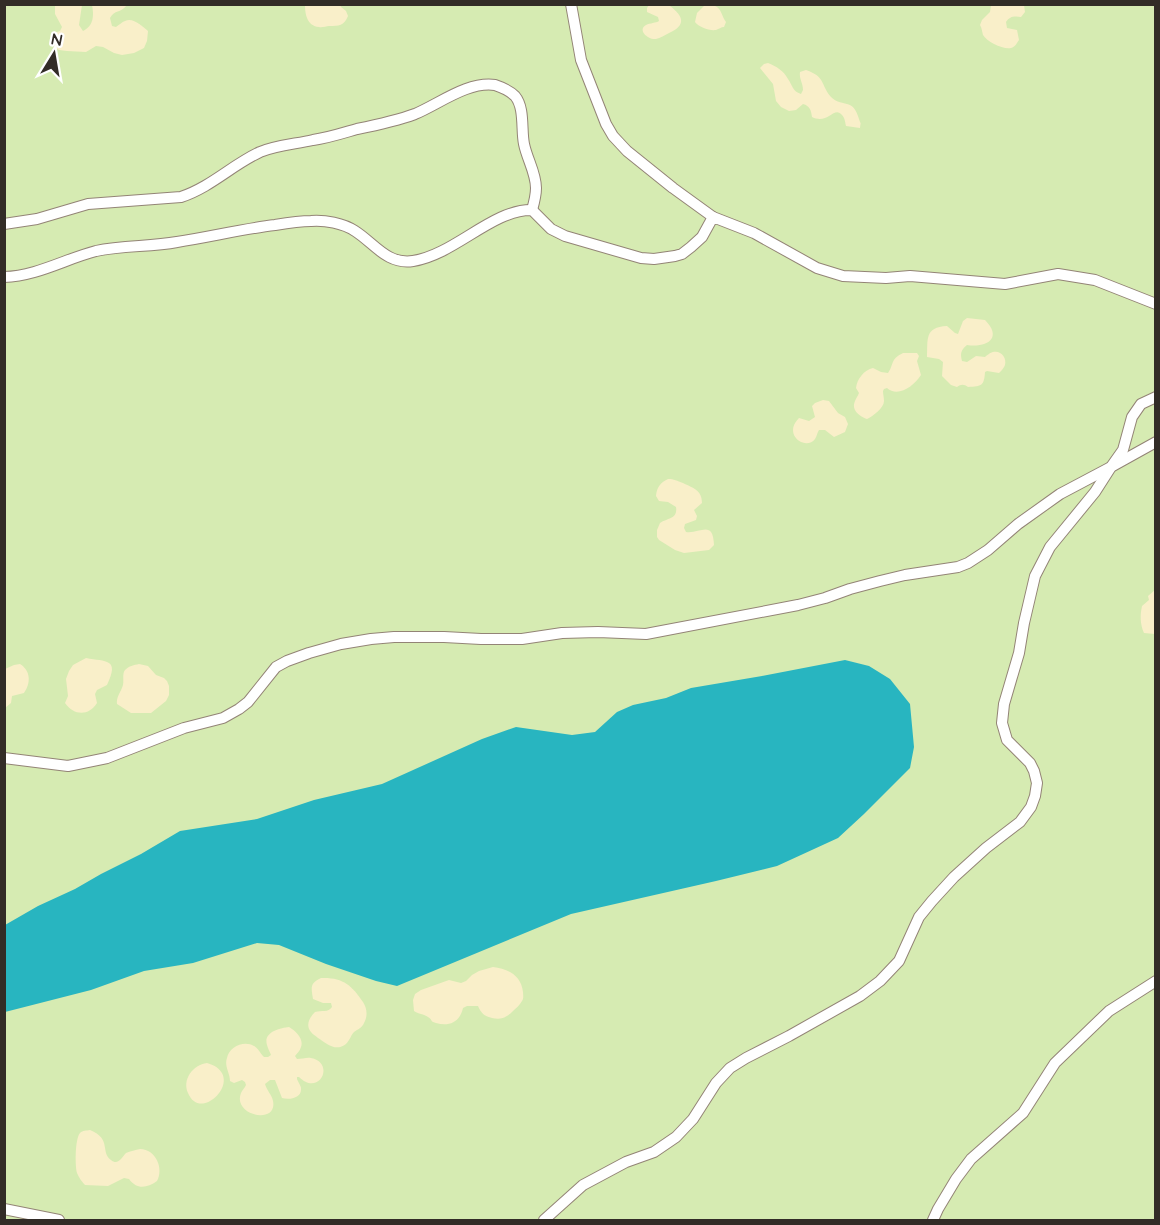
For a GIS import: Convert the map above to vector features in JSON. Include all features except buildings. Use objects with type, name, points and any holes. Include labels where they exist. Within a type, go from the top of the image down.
[{"type":"lane","points":[[571,4],[581,60],[613,136],[634,157],[672,188],[713,217],[754,233],[817,268],[843,276],[886,278],[910,276],[1005,284],[1058,274],[1095,280],[1155,304]]},
{"type":"lane","points":[[4,224],[38,219],[88,204],[182,197],[213,183],[262,151],[395,121],[480,85],[495,85],[506,89],[519,103],[524,142],[536,187],[532,210]]},
{"type":"lane","points":[[4,277],[35,273],[78,256],[107,249],[175,243],[240,230],[312,220],[346,226],[389,258],[411,262],[444,250],[513,212],[523,210],[532,210],[551,229],[565,236],[641,258],[664,259],[682,254],[691,247],[702,237],[713,217]]},
{"type":"lane","points":[[544,1221],[583,1185],[626,1162],[654,1152],[676,1137],[693,1119],[716,1083],[730,1068],[860,996],[880,981],[899,961],[919,917],[932,901],[986,848],[1020,822],[1031,807],[1037,783],[1029,763],[1007,740],[1002,723],[1004,704],[1019,653],[1035,576],[1050,547],[1095,492],[1123,450],[1132,417],[1141,404],[1155,397]]},
{"type":"lane","points":[[4,758],[68,766],[107,758],[184,728],[223,718],[248,702],[276,667],[309,653],[341,644],[394,638],[522,639],[562,633],[646,634],[798,605],[905,575],[958,567],[988,550],[1018,524],[1060,494],[1155,442]]},
{"type":"lane","points":[[933,1221],[956,1179],[971,1159],[1023,1113],[1056,1063],[1109,1011],[1155,981]]},
{"type":"lane","points":[[4,1209],[59,1221]]},
{"type":"green space","points":[[5,5],[1155,5],[1155,1220],[5,1220]]},
{"type":"sand","points":[[55,5],[82,5],[79,25],[83,31],[87,29],[92,20],[92,5],[127,5],[112,15],[110,18],[112,26],[116,27],[128,20],[140,25],[148,31],[144,48],[122,55],[96,46],[86,52],[59,50],[51,44],[55,33],[62,27],[55,14]]},
{"type":"sand","points":[[305,5],[340,5],[348,16],[341,25],[315,26],[307,19]]},
{"type":"sand","points":[[649,5],[670,6],[678,13],[681,24],[658,39],[647,36],[643,32],[644,27],[659,21],[658,17],[647,12]]},
{"type":"sand","points":[[705,5],[719,9],[726,22],[724,27],[710,30],[695,22],[697,13]]},
{"type":"sand","points":[[991,5],[1024,5],[1025,12],[1021,17],[1012,17],[1006,22],[1007,28],[1017,30],[1019,40],[1015,46],[1000,47],[985,38],[980,25],[990,12]]},
{"type":"sand","points":[[768,63],[782,71],[794,90],[801,94],[803,90],[800,72],[806,70],[817,75],[831,97],[854,108],[861,123],[860,128],[846,126],[844,117],[836,112],[818,119],[812,117],[810,109],[803,104],[796,110],[789,111],[781,107],[776,101],[773,84],[760,68]]},
{"type":"sand","points":[[967,318],[985,320],[993,332],[992,337],[986,343],[967,345],[963,348],[962,361],[967,362],[976,356],[985,357],[999,352],[1003,355],[1005,362],[999,373],[985,372],[983,383],[979,386],[960,385],[957,387],[951,385],[942,376],[943,362],[927,357],[928,340],[931,332],[940,327],[947,326],[958,334],[963,321]]},
{"type":"sand","points":[[903,353],[917,353],[921,375],[910,387],[901,391],[884,389],[884,404],[880,409],[867,419],[861,416],[854,407],[859,393],[856,388],[859,378],[873,368],[888,373],[894,360]]},
{"type":"sand","points":[[823,400],[829,401],[838,413],[845,417],[848,424],[845,432],[834,437],[825,430],[819,430],[811,442],[802,442],[794,435],[794,424],[799,418],[809,421],[815,417],[812,406]]},
{"type":"sand","points":[[668,479],[690,486],[700,495],[702,503],[694,510],[696,520],[685,524],[684,528],[686,532],[708,530],[711,532],[714,545],[709,550],[684,553],[675,550],[657,537],[660,523],[672,518],[676,511],[676,507],[668,502],[659,501],[656,496],[659,486]]},
{"type":"sand","points":[[1155,590],[1155,634],[1144,633],[1141,620],[1142,606]]},
{"type":"sand","points":[[86,658],[105,661],[109,663],[112,670],[107,685],[97,690],[95,694],[97,703],[90,710],[81,713],[65,703],[68,696],[66,679],[73,665]]},
{"type":"sand","points":[[20,664],[28,674],[28,685],[24,693],[12,696],[11,703],[5,708],[5,669]]},
{"type":"sand","points":[[139,664],[148,666],[156,675],[164,678],[169,686],[166,701],[151,713],[131,713],[117,704],[123,685],[124,672]]},
{"type":"sand","points":[[493,967],[513,974],[522,986],[523,1000],[506,1017],[492,1018],[483,1014],[478,1006],[467,1006],[463,1008],[457,1020],[449,1024],[441,1024],[414,1011],[415,994],[421,990],[449,980],[461,983],[479,971]]},
{"type":"sand","points":[[321,978],[346,983],[355,991],[365,1007],[366,1015],[363,1025],[339,1047],[328,1045],[312,1034],[308,1027],[315,1012],[327,1011],[332,1007],[331,1003],[313,999],[312,986]]},
{"type":"sand","points":[[289,1027],[297,1033],[302,1044],[295,1056],[297,1059],[309,1058],[318,1061],[322,1066],[322,1077],[313,1083],[297,1077],[301,1087],[300,1094],[288,1099],[282,1098],[275,1080],[270,1080],[265,1084],[273,1101],[273,1108],[269,1113],[263,1115],[248,1112],[240,1101],[245,1082],[230,1081],[226,1064],[228,1054],[242,1044],[250,1044],[257,1048],[264,1057],[268,1057],[271,1055],[266,1041],[267,1037],[277,1030]]},
{"type":"sand","points":[[207,1063],[219,1069],[224,1077],[223,1086],[211,1101],[202,1104],[194,1101],[188,1093],[186,1083],[193,1070]]},
{"type":"sand","points":[[90,1130],[101,1137],[106,1153],[113,1162],[121,1159],[126,1153],[140,1149],[150,1152],[159,1166],[157,1181],[142,1187],[124,1178],[108,1186],[85,1185],[77,1173],[76,1146],[80,1133]]},
{"type":"water","points":[[845,660],[869,666],[890,679],[910,704],[914,747],[910,768],[838,838],[777,866],[571,914],[397,986],[326,964],[279,945],[257,943],[193,963],[144,971],[91,990],[5,1012],[5,925],[141,854],[180,831],[257,819],[314,800],[382,784],[482,739],[516,727],[572,735],[595,732],[617,712],[691,688]]}]
